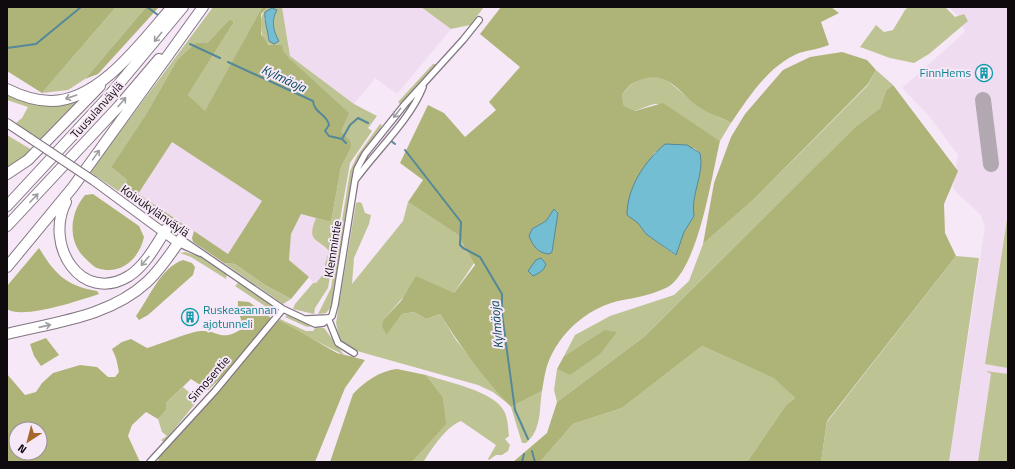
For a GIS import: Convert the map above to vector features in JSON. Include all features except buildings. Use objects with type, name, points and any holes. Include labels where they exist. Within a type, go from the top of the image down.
[{"type":"highway","points":[[7,180],[112,73],[172,7]]},
{"type":"highway","name":"Tuusulanväylä","points":[[7,206],[108,97],[183,7]]},
{"type":"highway","points":[[7,267],[73,187],[203,7]]},
{"type":"highway","name":"Tuusulanväylä","points":[[7,226],[119,106],[203,7]]},
{"type":"highway","points":[[7,89],[37,100],[53,101],[80,94],[96,85],[112,73]]},
{"type":"highway","points":[[7,174],[28,160]]},
{"type":"highway","points":[[73,187],[62,210],[58,232],[63,254],[68,263],[84,277],[105,283],[128,276],[139,268],[149,256],[165,231]]},
{"type":"highway","points":[[7,334],[83,316],[112,306],[148,281],[180,241]]},
{"type":"main road","name":"Koivukylänväylä","points":[[7,123],[94,181],[132,204],[165,231],[180,241]]},
{"type":"street","name":"Klemmintie","points":[[328,318],[332,316],[336,305],[355,180],[409,112],[424,85],[479,20]]},
{"type":"street","name":"Koivukylänväylä","points":[[180,241],[190,250],[205,255],[284,309],[315,324],[323,323],[328,318]]},
{"type":"street","name":"Simosentie","points":[[150,462],[214,391],[284,309]]},
{"type":"street","points":[[328,318],[338,343],[354,353]]},
{"type":"shaded area","points":[[282,7],[421,7],[451,29],[397,94],[375,78],[354,104],[290,56]]},
{"type":"shaded area","points":[[949,7],[1008,7],[1008,462],[949,462],[985,227],[981,215],[955,191],[953,186],[958,155],[929,116],[902,88],[965,32],[957,15]]},
{"type":"shaded area","points":[[172,142],[262,201],[228,254],[138,194]]},
{"type":"shaded area","points":[[301,214],[316,218],[313,227],[317,242],[329,251],[325,264],[326,271],[316,283],[313,283],[309,277],[289,260],[291,234]]},
{"type":"green space","points":[[7,7],[116,7],[42,93],[7,71]]},
{"type":"green space","points":[[116,7],[146,7],[85,79],[68,90],[42,93]]},
{"type":"green space","points":[[146,7],[159,7],[98,74],[85,79]]},
{"type":"green space","points":[[213,7],[262,7],[205,112],[188,95],[234,22],[230,19],[207,43],[195,43],[177,60],[146,114],[111,167],[127,180],[127,190],[173,226],[177,220],[183,224],[177,231],[90,172]]},
{"type":"green space","points":[[262,7],[268,7],[261,14],[261,34],[269,45],[282,45],[283,51],[290,59],[349,113],[341,131],[350,140],[352,146],[341,167],[331,222],[301,214],[291,234],[289,260],[309,277],[291,299],[265,285],[235,264],[224,263],[193,242],[192,238],[194,231],[228,254],[262,201],[172,142],[138,194],[177,220],[174,226],[130,195],[127,190],[127,180],[111,167],[146,114],[177,60],[195,43],[207,43],[230,19],[234,22],[188,95],[205,111]]},
{"type":"green space","points":[[268,7],[282,7],[290,56],[354,104],[377,116],[368,128],[372,131],[350,163],[328,288],[315,308],[314,314],[293,309],[295,304],[313,283],[316,283],[326,271],[325,264],[329,251],[314,239],[312,231],[313,226],[316,218],[331,222],[341,167],[352,146],[350,140],[341,131],[290,59],[266,42],[261,32],[261,19],[263,13]],"holes":[[[277,10],[273,22],[275,33],[279,41],[269,41],[267,26],[264,18]]]},
{"type":"green space","points":[[421,7],[484,7],[470,25],[451,29]]},
{"type":"green space","points":[[501,7],[831,7],[839,13],[821,22],[829,45],[799,53],[778,66],[760,83],[731,123],[700,108],[668,81],[660,78],[652,77],[643,79],[626,89],[622,95],[624,106],[635,111],[663,103],[720,141],[697,237],[682,272],[668,287],[642,296],[611,303],[589,313],[570,328],[550,358],[542,391],[511,407],[473,362],[440,314],[426,319],[414,312],[402,314],[386,335],[382,326],[384,319],[401,301],[416,276],[454,293],[475,265],[458,235],[408,202],[423,180],[400,163],[428,105],[444,113],[465,137],[496,110],[489,102],[520,67],[480,34]],"holes":[[[694,148],[700,153],[701,157],[692,206],[694,216],[684,232],[675,255],[646,234],[638,223],[650,160],[655,152]],[[554,209],[558,212],[552,252],[532,229],[546,221]]]},
{"type":"green space","points":[[908,7],[945,7],[955,17],[964,14],[968,21],[929,54],[914,63],[890,58],[860,47],[876,25],[884,32],[893,30]]},
{"type":"green space","points":[[842,52],[867,60],[876,70],[868,84],[752,201],[703,244],[714,183],[731,137],[745,114],[783,70],[810,57]]},
{"type":"green space","points":[[433,64],[437,64],[401,105],[398,102]]},
{"type":"green space","points":[[876,70],[893,85],[886,90],[880,108],[855,127],[645,336],[557,402],[554,390],[557,369],[570,374],[604,330],[564,356],[575,335],[610,316],[674,295],[689,281],[703,244],[752,201],[868,85]]},
{"type":"green space","points":[[657,76],[668,81],[700,108],[731,123],[720,141],[677,113],[660,105],[655,104],[634,111],[624,106],[622,95],[625,90],[637,81]]},
{"type":"green space","points":[[893,85],[958,171],[944,204],[945,233],[956,256],[827,421],[821,462],[747,462],[786,405],[795,398],[774,378],[702,346],[622,408],[573,424],[540,462],[513,462],[547,433],[557,402],[645,336],[855,127],[880,108],[886,90]]},
{"type":"green space","points":[[7,93],[21,99],[87,94],[43,141],[15,124],[22,118],[28,107],[7,100]]},
{"type":"green space","points":[[380,124],[382,125],[379,131],[359,160],[353,173],[331,307],[326,313],[318,314],[331,288],[350,171],[357,156]]},
{"type":"green space","points":[[7,135],[32,150],[7,171]]},
{"type":"green space","points":[[93,194],[139,226],[144,237],[142,245],[133,259],[121,268],[106,270],[96,267],[91,264],[81,253],[76,245],[73,237],[73,219],[85,195]]},
{"type":"green space","points":[[360,202],[365,213],[371,215],[369,224],[354,258],[352,284],[403,221],[408,202],[458,235],[474,263],[454,293],[406,294],[384,319],[385,334],[402,314],[414,312],[426,319],[440,314],[456,340],[507,403],[493,392],[478,385],[350,349],[340,341],[336,323],[356,203]]},
{"type":"green space","points":[[1008,213],[1008,368],[985,364]]},
{"type":"green space","points":[[39,248],[50,265],[62,277],[77,286],[97,291],[99,294],[38,311],[15,312],[7,309],[7,286]]},
{"type":"green space","points":[[185,252],[201,257],[227,274],[226,279],[191,257],[180,253]]},
{"type":"green space","points":[[956,256],[979,258],[949,462],[821,462],[827,422]]},
{"type":"green space","points":[[183,260],[192,263],[195,267],[193,275],[148,315],[139,320],[136,316],[156,284],[168,269]]},
{"type":"green space","points":[[224,263],[235,264],[265,285],[291,299],[283,304]]},
{"type":"green space","points":[[239,282],[275,307],[275,309],[271,310],[235,286]]},
{"type":"green space","points":[[238,301],[249,302],[271,318],[223,376],[208,390],[191,379],[166,403],[166,410],[158,419],[146,412],[132,425],[128,436],[140,462],[7,462],[7,374],[25,395],[36,392],[42,383],[53,373],[80,365],[97,367],[108,377],[115,377],[119,372],[116,358],[112,349],[122,342],[131,339],[147,348],[201,331],[207,331],[220,335],[230,335],[243,328]]},
{"type":"green space","points":[[287,315],[312,326],[307,327],[285,317]]},
{"type":"green space","points":[[280,319],[306,331],[313,331],[316,327],[324,328],[344,355],[296,331],[279,320]]},
{"type":"green space","points":[[279,320],[337,353],[365,360],[345,388],[315,462],[158,462],[159,456]]},
{"type":"green space","points":[[604,330],[617,332],[600,354],[570,375],[557,369],[564,356]]},
{"type":"green space","points":[[46,338],[59,355],[41,366],[34,356],[30,344]]},
{"type":"green space","points":[[702,346],[775,378],[795,398],[786,405],[747,462],[540,462],[573,424],[622,408]]},
{"type":"green space","points":[[397,369],[426,375],[443,397],[446,424],[412,462],[330,462],[353,394],[373,377]]},
{"type":"green space","points":[[986,371],[1008,374],[1008,462],[978,462],[991,374]]},
{"type":"green space","points":[[426,375],[469,388],[491,398],[499,404],[504,411],[507,420],[509,436],[505,439],[510,445],[508,451],[502,455],[496,455],[489,460],[488,459],[496,445],[461,421],[450,428],[440,438],[424,461],[425,462],[412,462],[445,424],[443,397]]},
{"type":"green space","points":[[183,387],[198,400],[164,442],[161,440],[167,436],[162,432],[158,419],[166,410],[165,404]]},
{"type":"green space","points":[[542,391],[539,419],[535,432],[526,443],[522,443],[511,407]]},
{"type":"water","points":[[272,8],[277,10],[273,22],[275,33],[279,41],[274,44],[269,41],[265,15],[265,12]]},
{"type":"water","points":[[665,144],[687,145],[700,153],[701,161],[701,169],[694,200],[694,216],[684,232],[676,255],[646,234],[638,223],[627,215],[633,185],[650,159]]},
{"type":"water","points":[[554,209],[558,213],[552,252],[549,254],[536,248],[529,236],[532,229],[546,221]]},
{"type":"water","points":[[541,258],[546,264],[541,272],[533,276],[528,271],[536,260]]},
{"type":"waterway","name":"Kylmäoja","points":[[7,48],[36,44],[81,7]]},
{"type":"waterway","name":"Kylmäoja","points":[[147,7],[158,15]]},
{"type":"waterway","name":"Kylmäoja","points":[[190,44],[220,58]]},
{"type":"waterway","name":"Kylmäoja","points":[[228,62],[313,101],[316,108],[328,121],[329,125],[325,131],[329,136],[342,139],[350,125],[358,118],[368,123]]},
{"type":"waterway","name":"Kylmäoja","points":[[342,139],[346,143]]},
{"type":"waterway","name":"Kylmäoja","points":[[391,141],[395,144]]},
{"type":"waterway","name":"Kylmäoja","points":[[405,150],[461,222],[460,245],[480,257],[502,294],[502,314],[515,410],[528,439]]},
{"type":"waterway","name":"Kylmäoja","points":[[532,451],[535,462]]},
{"type":"waterway","name":"Kylmäoja","points":[[522,462],[524,454]]},
{"type":"taxiway","points":[[983,100],[991,164]]},
{"type":"place","name":"FinnHems","points":[[984,73]]},
{"type":"place","name":"Ruskeasannan ajotunneli","points":[[190,317]]}]
